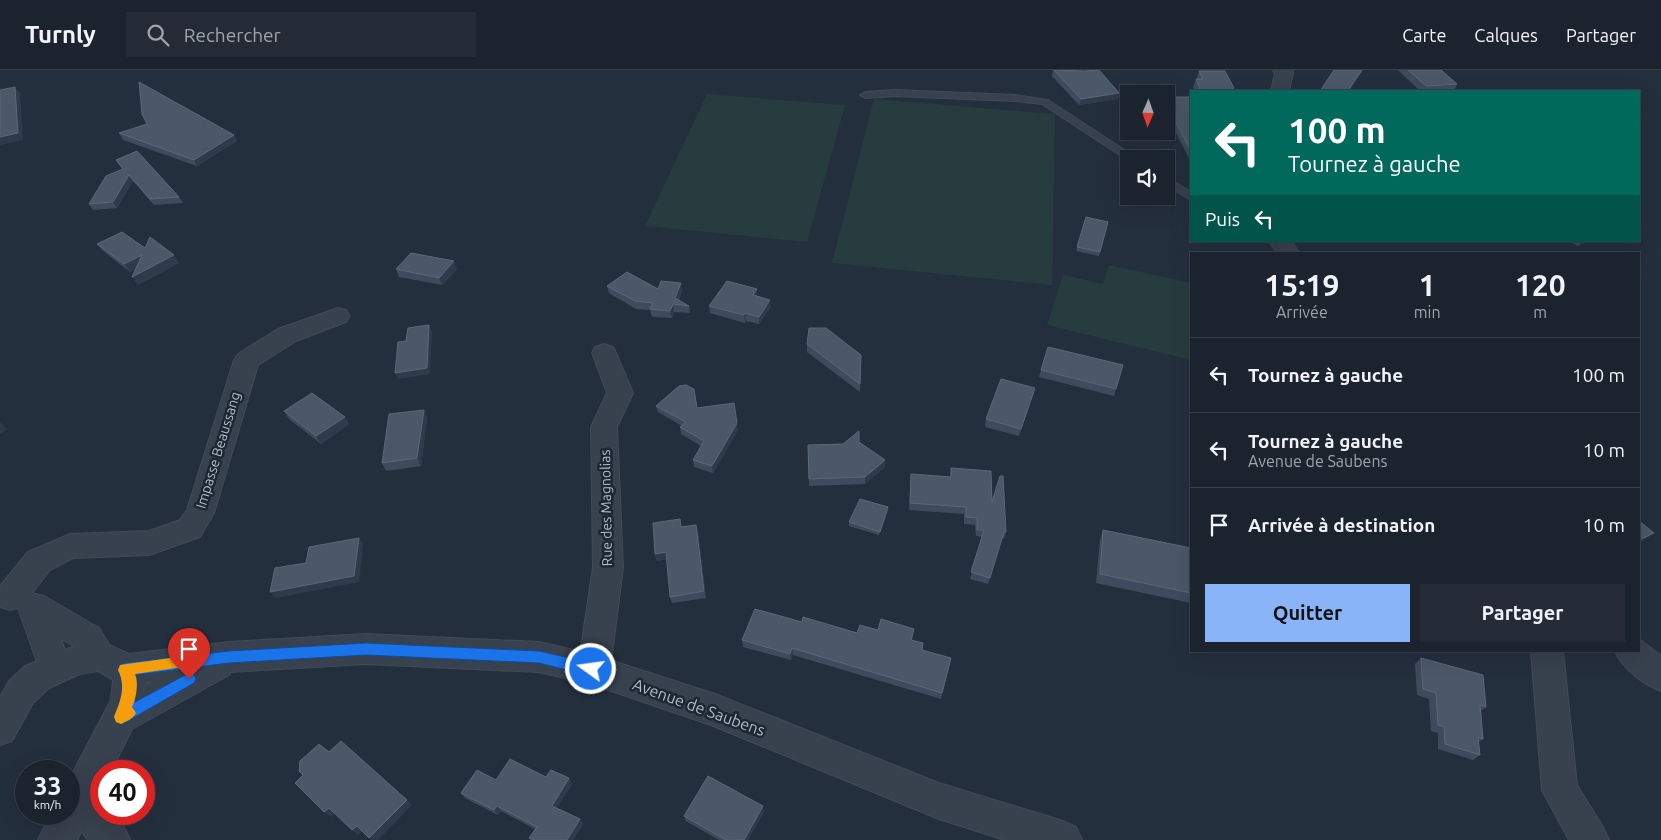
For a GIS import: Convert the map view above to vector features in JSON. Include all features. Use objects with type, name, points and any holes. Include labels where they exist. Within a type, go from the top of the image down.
[{"type":"street","points":[[1280,90],[1284,72],[1282,70]]},
{"type":"street","name":"Impasse Beaussang","points":[[14,598],[39,561],[70,546],[149,542],[190,529],[200,513],[247,360],[287,335],[338,316]]},
{"type":"street","name":"Rue des Magnolias","points":[[591,669],[596,655],[608,567],[604,427],[620,393],[604,353]]},
{"type":"street","points":[[14,598],[88,638],[112,663],[130,678],[128,702],[80,796]]},
{"type":"street","points":[[14,598],[55,668]]},
{"type":"street","name":"Avenue de Saubens","points":[[0,730],[21,692],[37,677],[78,660],[112,663],[366,649],[539,657],[591,669],[715,710],[939,801],[1063,840]]},
{"type":"street","points":[[1547,652],[1560,790],[1590,840]]},
{"type":"street","points":[[1632,652],[1661,676]]},
{"type":"street","name":"Avenue de Saubens","points":[[121,717],[229,657]]},
{"type":"street","points":[[80,799],[110,840]]},
{"type":"street","points":[[57,840],[65,825]]},
{"type":"lane","points":[[865,95],[895,93],[1015,98],[1045,102],[1120,151]]},
{"type":"lane","points":[[1175,186],[1190,196]]},
{"type":"green space","points":[[707,94],[845,105],[807,242],[645,226]]},
{"type":"green space","points":[[874,99],[1055,114],[1052,285],[832,263]]},
{"type":"green space","points":[[1109,265],[1190,283],[1190,360],[1047,325],[1063,275],[1103,284]]},
{"type":"building","points":[[1054,70],[1099,70],[1119,93],[1081,99]]},
{"type":"building","points":[[1334,70],[1362,70],[1349,90],[1321,90]]},
{"type":"building","points":[[1408,70],[1441,70],[1457,84],[1426,86]]},
{"type":"building","points":[[1199,71],[1225,71],[1234,88],[1231,90],[1201,90],[1196,79],[1203,79]]},
{"type":"building","points":[[139,82],[234,135],[194,160],[119,133],[147,124],[142,114]]},
{"type":"building","points":[[15,87],[18,133],[0,137],[0,90]]},
{"type":"building","points":[[1175,97],[1190,97],[1190,149],[1175,120]]},
{"type":"building","points":[[137,151],[179,197],[150,199],[129,175],[113,202],[89,204],[106,176],[123,169],[116,160]]},
{"type":"building","points":[[1086,217],[1108,222],[1100,252],[1077,247]]},
{"type":"building","points":[[122,232],[145,248],[150,237],[174,255],[132,277],[142,255],[124,264],[97,244]]},
{"type":"building","points":[[411,253],[454,261],[439,278],[396,269]]},
{"type":"building","points":[[627,272],[658,289],[661,281],[681,283],[675,298],[689,306],[673,304],[670,311],[650,309],[653,303],[635,301],[607,286]]},
{"type":"building","points":[[727,281],[757,289],[753,295],[770,300],[759,317],[709,306]]},
{"type":"building","points":[[429,325],[427,368],[395,373],[398,342],[406,341],[408,328]]},
{"type":"building","points":[[809,328],[826,328],[861,355],[860,384],[807,344]]},
{"type":"building","points":[[1048,347],[1123,365],[1116,389],[1041,370]]},
{"type":"building","points":[[1001,379],[1035,388],[1021,429],[986,419]]},
{"type":"building","points":[[686,385],[694,389],[697,408],[734,403],[737,423],[712,466],[693,460],[704,441],[680,427],[686,422],[656,406],[679,386]]},
{"type":"building","points":[[312,393],[345,417],[316,436],[284,411]]},
{"type":"building","points":[[424,410],[417,458],[382,463],[389,414]]},
{"type":"building","points":[[859,431],[859,442],[885,460],[865,477],[809,479],[808,445],[843,444]]},
{"type":"building","points":[[951,468],[991,471],[992,502],[1000,476],[1003,476],[1006,532],[1004,532],[990,578],[971,572],[984,530],[977,530],[977,518],[966,517],[966,507],[910,503],[911,474],[951,477]]},
{"type":"building","points":[[860,499],[888,507],[880,532],[849,522]]},
{"type":"building","points":[[680,519],[681,527],[696,525],[704,591],[670,597],[666,552],[655,554],[653,523]]},
{"type":"building","points":[[1640,522],[1654,533],[1640,540]]},
{"type":"building","points":[[1103,530],[1190,548],[1190,593],[1100,574]]},
{"type":"building","points":[[359,538],[354,576],[270,592],[275,568],[306,563],[309,547]]},
{"type":"building","points":[[755,609],[802,622],[803,617],[857,633],[860,625],[878,630],[881,619],[914,629],[911,640],[923,643],[922,650],[951,658],[942,693],[792,648],[790,654],[742,640]]},
{"type":"building","points":[[1421,658],[1483,675],[1486,707],[1480,705],[1483,739],[1478,737],[1480,755],[1445,744],[1444,727],[1438,725],[1436,693],[1423,689]]},
{"type":"building","points":[[341,741],[407,800],[369,838],[357,826],[352,830],[329,808],[324,812],[295,783],[303,775],[299,771],[300,761],[319,744],[329,752]]},
{"type":"building","points":[[510,759],[546,777],[551,770],[569,778],[552,806],[580,819],[567,840],[533,840],[529,838],[537,827],[497,806],[494,810],[461,793],[477,770],[496,780]]},
{"type":"building","points":[[708,776],[763,806],[744,840],[726,840],[684,816]]},
{"type":"slow traffic","points":[[129,713],[121,717],[128,702],[130,678],[125,670],[185,662]]},
{"type":"route","points":[[189,679],[121,717],[128,702],[130,678],[125,670],[229,657],[366,649],[539,657],[591,669]]}]
